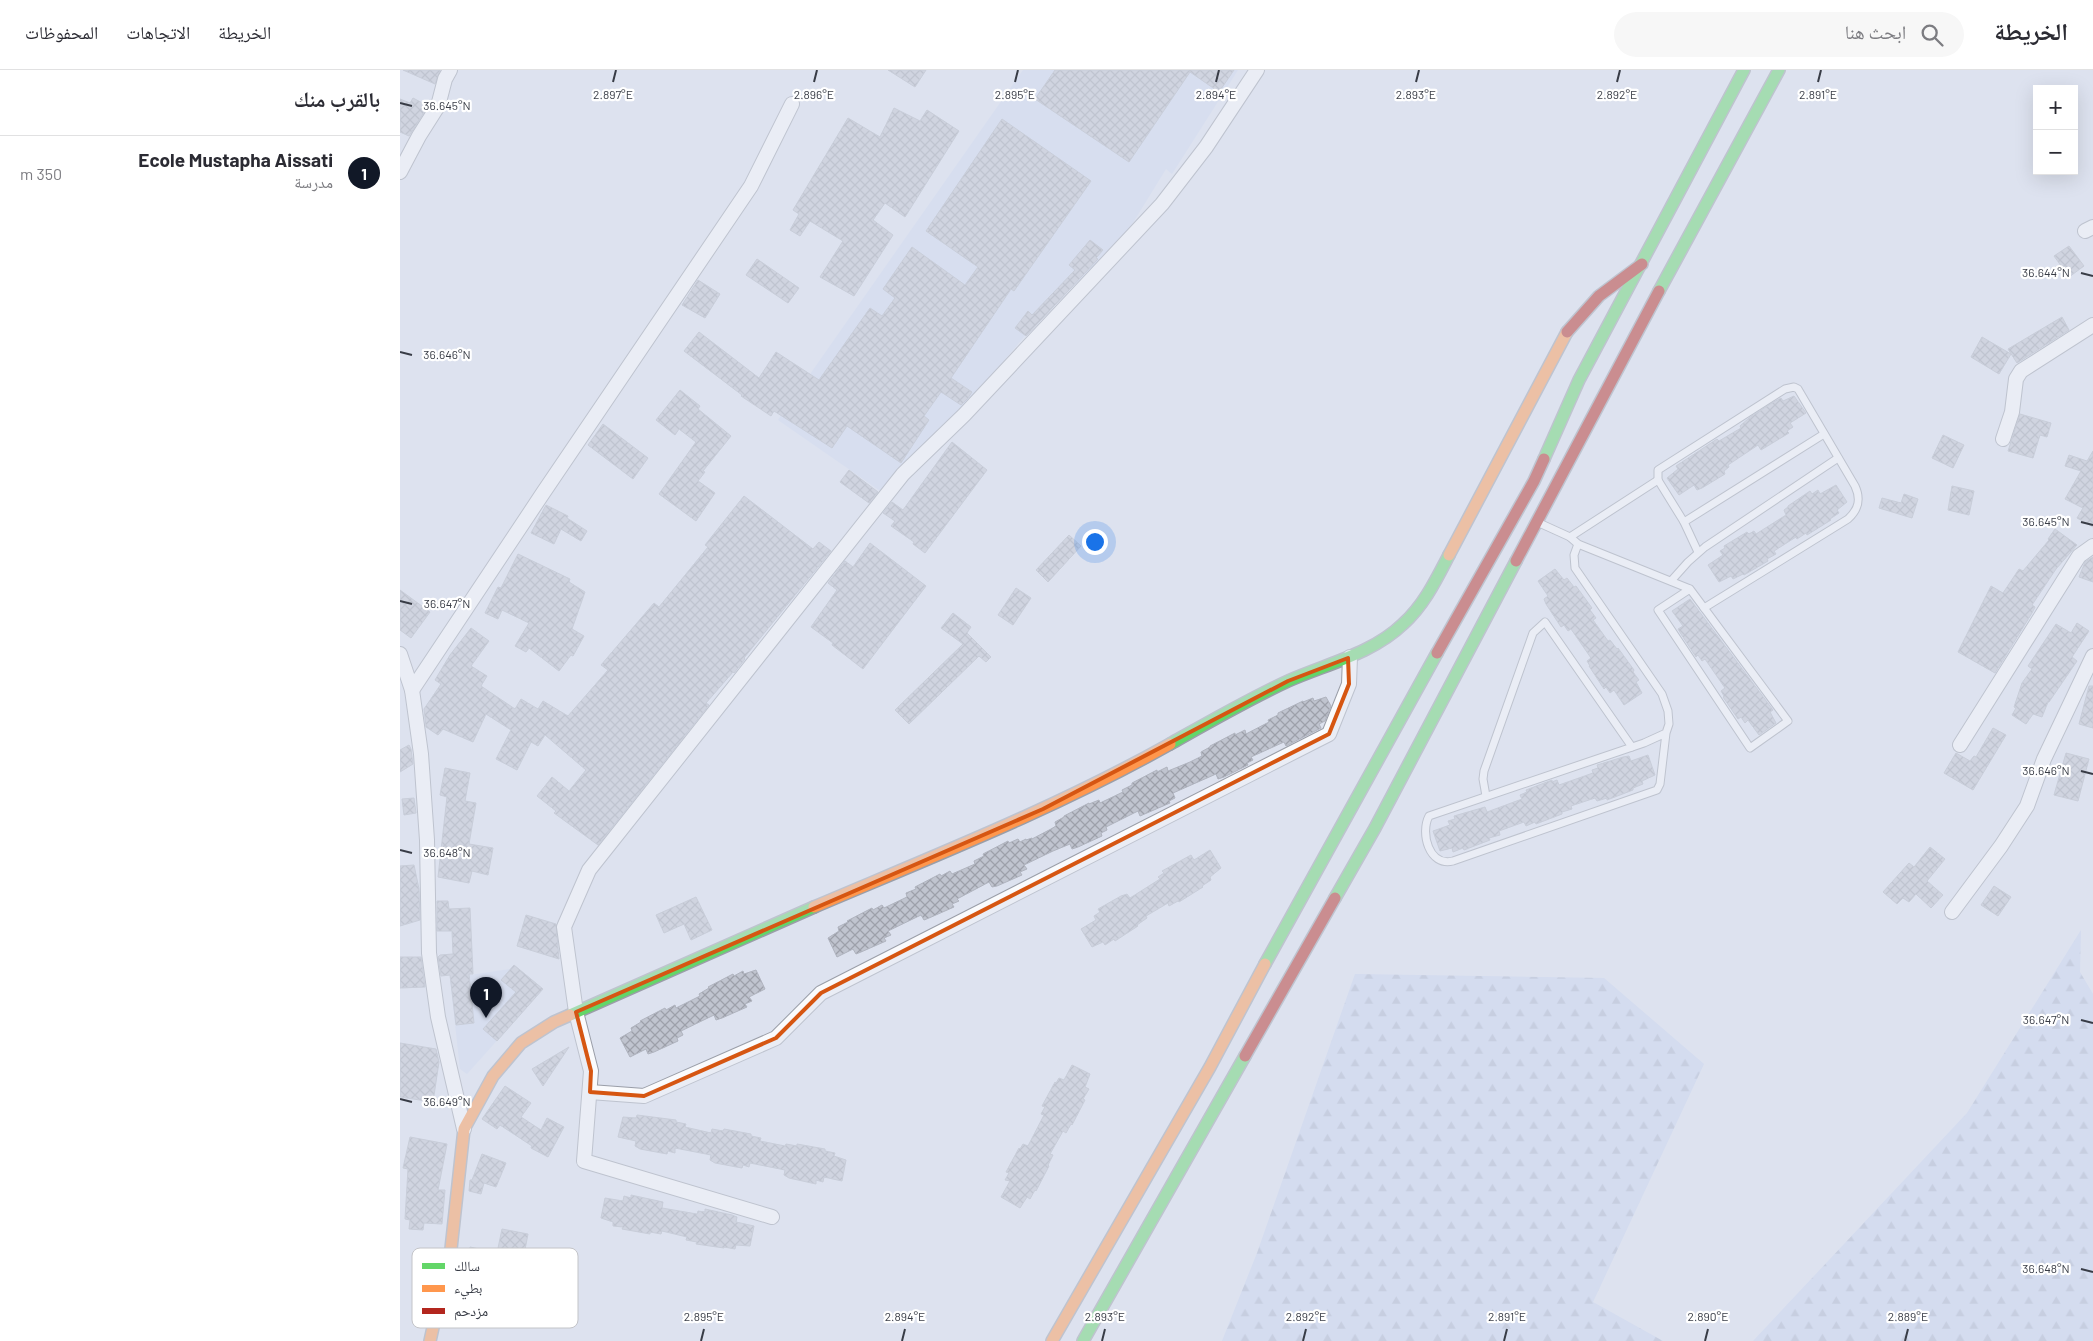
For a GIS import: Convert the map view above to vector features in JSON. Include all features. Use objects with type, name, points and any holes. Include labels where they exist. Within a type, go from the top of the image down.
[{"type":"main road","points":[[1052,1341],[1210,1067],[1349,810],[1531,486],[1579,380],[1744,70]]},
{"type":"main road","points":[[1083,1341],[1375,828],[1779,70]]},
{"type":"main road","points":[[451,1248],[464,1129],[493,1076],[521,1043],[554,1022],[576,1012],[1043,809],[1125,770],[1288,681],[1374,646],[1403,625],[1423,603],[1442,569],[1564,336],[1596,298],[1624,275],[1642,264]]},
{"type":"main road","points":[[1553,434],[1577,446]]},
{"type":"main road","points":[[430,1341],[433,1328]]},
{"type":"street","points":[[400,172],[438,106],[445,79],[450,70]]},
{"type":"street","points":[[772,1217],[584,1161],[591,1071],[576,1012],[564,927],[589,870],[903,474],[964,415],[1162,204],[1206,147],[1257,70]]},
{"type":"street","points":[[412,690],[751,186],[792,104]]},
{"type":"street","points":[[2003,439],[2012,412],[2016,379],[2021,371],[2093,325]]},
{"type":"street","points":[[1960,745],[2079,556],[2093,546]]},
{"type":"street","points":[[400,654],[412,690],[422,754],[429,953],[438,1017],[464,1129]]},
{"type":"street","points":[[590,1092],[644,1096],[776,1038],[821,993],[1329,734],[1349,684],[1350,656]]},
{"type":"street","points":[[1952,912],[2001,846],[2027,806],[2044,759],[2093,656]]},
{"type":"lane","points":[[1698,552],[1684,522],[1658,480],[1657,474],[1661,467],[1789,387],[1798,389],[1858,493],[1859,500],[1854,514],[1704,608]]},
{"type":"lane","points":[[1684,522],[1824,434]]},
{"type":"lane","points":[[1672,582],[1698,552],[1838,458]]},
{"type":"lane","points":[[1570,537],[1658,480]]},
{"type":"lane","points":[[1537,522],[1570,537],[1578,544],[1690,589],[1788,721],[1750,748],[1658,610],[1690,589]]},
{"type":"lane","points":[[1578,544],[1574,555],[1575,568],[1662,694],[1668,711],[1669,724],[1666,733],[1662,775],[1656,790],[1446,863],[1439,861],[1431,854],[1424,830],[1429,816],[1632,747],[1666,733]]},
{"type":"lane","points":[[1486,796],[1483,779],[1484,771],[1533,633],[1545,622],[1632,747]]},
{"type":"highlighted area","points":[[1348,658],[1349,684],[1329,734],[821,993],[776,1038],[644,1096],[590,1092],[591,1071],[576,1012],[1043,809],[1288,681]]},
{"type":"shaded area","points":[[1023,70],[1238,70],[1172,174],[1166,169],[1126,234],[1034,325],[889,497],[778,420]]},
{"type":"shaded area","points":[[514,965],[543,989],[467,1074],[460,1069],[450,978],[510,969]]},
{"type":"green space","points":[[2081,930],[2080,972],[2093,994],[2093,1341],[1753,1341],[1967,1113]]},
{"type":"green space","points":[[1355,974],[1604,978],[1704,1064],[1593,1302],[1663,1341],[1222,1341],[1257,1253]]},
{"type":"building","points":[[403,70],[440,70],[435,84]]},
{"type":"building","points":[[888,70],[926,70],[915,87]]},
{"type":"building","points":[[1055,70],[1234,70],[1219,92],[1190,72],[1129,162],[1035,99]]},
{"type":"building","points":[[413,98],[428,106],[409,136],[400,132],[400,99],[410,103]]},
{"type":"building","points":[[894,108],[920,121],[927,110],[959,131],[905,217],[885,203],[873,220],[893,235],[854,296],[820,277],[843,241],[810,221],[800,236],[790,230],[799,214],[793,210],[848,118],[880,137]]},
{"type":"building","points":[[1002,119],[1091,181],[1014,291],[1011,289],[951,378],[972,392],[968,398],[961,405],[941,392],[924,416],[929,420],[901,463],[847,426],[832,448],[774,411],[771,416],[741,396],[684,351],[699,332],[759,378],[776,352],[819,380],[870,308],[882,316],[895,298],[883,289],[912,247],[965,285],[978,267],[926,231]]},
{"type":"building","points":[[1090,240],[1103,250],[1096,258],[1098,259],[1026,336],[1015,328],[1028,311],[1032,315],[1075,270],[1069,265]]},
{"type":"building","points":[[2069,246],[2084,266],[2069,277],[2054,256]]},
{"type":"building","points":[[757,259],[799,288],[788,303],[746,275]]},
{"type":"building","points":[[698,280],[720,294],[705,318],[682,305]]},
{"type":"building","points":[[2062,317],[2069,330],[2017,363],[2008,349]]},
{"type":"building","points":[[1982,337],[2011,354],[1999,374],[1971,357]]},
{"type":"building","points":[[680,390],[700,406],[698,409],[731,436],[703,471],[705,472],[698,481],[715,493],[696,521],[659,494],[696,442],[679,429],[675,435],[656,420]]},
{"type":"building","points":[[1794,396],[1806,413],[1790,423],[1793,427],[1787,431],[1789,433],[1761,450],[1758,445],[1728,465],[1729,467],[1724,471],[1725,474],[1702,488],[1697,490],[1694,485],[1679,495],[1667,478],[1678,469],[1676,466],[1717,439],[1719,441],[1741,428],[1740,426],[1749,418],[1772,403],[1781,398],[1783,401]]},
{"type":"building","points":[[2020,414],[2051,423],[2047,437],[2040,435],[2033,458],[2008,451]]},
{"type":"building","points":[[603,424],[648,458],[633,479],[588,445]]},
{"type":"building","points":[[1943,435],[1964,445],[1953,468],[1932,458]]},
{"type":"building","points":[[952,442],[987,470],[925,553],[913,544],[914,542],[891,526],[895,521],[883,513],[892,502],[903,510]]},
{"type":"building","points":[[2093,451],[2093,527],[2077,518],[2083,508],[2065,499],[2081,471],[2065,466],[2069,455],[2087,461]]},
{"type":"building","points":[[849,470],[878,492],[869,503],[840,482]]},
{"type":"building","points":[[1836,485],[1847,502],[1837,510],[1839,513],[1831,520],[1807,535],[1806,533],[1797,539],[1796,537],[1774,551],[1776,554],[1767,559],[1768,561],[1744,575],[1733,579],[1731,576],[1719,582],[1708,565],[1723,555],[1720,551],[1725,548],[1724,546],[1747,532],[1749,534],[1754,531],[1756,534],[1786,515],[1784,510],[1788,506],[1810,491],[1812,494],[1818,490],[1820,494]]},
{"type":"building","points":[[1952,486],[1974,491],[1969,515],[1948,510]]},
{"type":"building","points":[[1904,494],[1918,499],[1912,518],[1879,508],[1882,498],[1901,503]]},
{"type":"building","points":[[744,496],[813,549],[819,542],[831,551],[744,658],[734,673],[706,703],[709,705],[598,845],[554,813],[556,811],[537,796],[552,777],[569,791],[586,770],[545,735],[538,746],[531,742],[517,770],[496,759],[511,730],[486,714],[473,742],[443,729],[438,735],[426,727],[424,709],[441,684],[435,680],[450,655],[471,628],[489,641],[471,666],[487,676],[481,686],[515,709],[521,699],[538,709],[543,701],[568,716],[608,670],[601,665],[654,603],[659,607],[708,547],[705,545]]},
{"type":"building","points":[[546,505],[568,516],[567,518],[587,531],[581,541],[561,529],[554,544],[531,533]]},
{"type":"building","points":[[2055,529],[2077,545],[2056,569],[2032,605],[2035,607],[2032,613],[1995,673],[1958,652],[1991,586],[2003,593],[2019,569],[2023,571],[2049,540]]},
{"type":"building","points":[[1069,535],[1081,546],[1048,582],[1036,570]]},
{"type":"building","points":[[870,543],[926,586],[863,669],[811,627],[837,590],[828,583],[845,561],[853,567]]},
{"type":"building","points":[[518,554],[570,579],[569,582],[585,592],[572,629],[584,636],[573,656],[571,655],[559,671],[529,648],[526,652],[515,646],[529,623],[502,610],[498,619],[485,613],[498,587],[501,588]]},
{"type":"building","points":[[2093,557],[2093,582],[2079,577],[2085,562]]},
{"type":"building","points":[[1555,569],[1564,580],[1567,578],[1574,587],[1576,586],[1592,608],[1590,610],[1596,618],[1593,620],[1608,641],[1610,640],[1618,648],[1634,670],[1633,672],[1639,680],[1636,682],[1642,693],[1624,705],[1614,690],[1610,693],[1606,687],[1604,689],[1589,666],[1587,661],[1591,658],[1571,629],[1568,631],[1564,625],[1561,627],[1546,604],[1544,599],[1548,596],[1538,581]]},
{"type":"building","points":[[1016,588],[1031,598],[1013,625],[998,615]]},
{"type":"building","points":[[400,590],[430,612],[411,638],[400,630]]},
{"type":"building","points":[[1690,599],[1773,710],[1770,712],[1776,723],[1759,735],[1748,720],[1745,723],[1741,717],[1738,719],[1723,697],[1721,691],[1725,688],[1705,659],[1702,661],[1698,655],[1696,657],[1678,629],[1683,626],[1672,611]]},
{"type":"building","points":[[953,613],[971,627],[967,633],[991,657],[986,662],[979,656],[909,724],[895,710],[963,644],[941,628]]},
{"type":"building","points":[[2077,623],[2089,631],[2072,657],[2077,661],[2048,702],[2042,717],[2033,714],[2026,724],[2012,715],[2016,708],[2014,707],[2022,683],[2032,669],[2028,666],[2056,624],[2071,633]]},
{"type":"building","points":[[2089,686],[2093,686],[2093,728],[2079,724]]},
{"type":"building","points":[[1326,697],[1331,706],[1325,721],[1319,724],[1321,728],[1286,746],[1284,742],[1251,757],[1253,760],[1247,763],[1248,765],[1224,777],[1218,779],[1216,774],[1173,793],[1175,798],[1169,801],[1170,803],[1140,816],[1138,811],[1106,827],[1107,830],[1101,833],[1102,836],[1072,849],[1070,844],[1024,865],[1027,869],[1020,872],[1022,875],[997,886],[992,887],[989,882],[957,899],[959,901],[952,904],[954,907],[924,920],[921,915],[888,931],[891,935],[884,938],[886,941],[856,954],[853,949],[837,957],[828,938],[839,931],[838,927],[847,921],[872,908],[873,910],[882,905],[884,908],[907,897],[906,893],[940,874],[941,876],[950,871],[952,874],[975,864],[974,861],[984,856],[983,854],[1008,841],[1009,843],[1018,839],[1020,842],[1032,839],[1056,826],[1055,822],[1064,816],[1089,803],[1099,800],[1100,803],[1123,792],[1122,790],[1132,785],[1132,783],[1157,770],[1157,772],[1167,767],[1168,771],[1190,762],[1202,756],[1201,752],[1210,746],[1235,733],[1235,735],[1245,730],[1246,734],[1269,722],[1268,720],[1278,715],[1278,713],[1303,701],[1313,698],[1314,701]]},
{"type":"building","points":[[1993,728],[2006,735],[1973,790],[1944,773],[1956,753],[1970,761],[1974,756],[1976,757]]},
{"type":"building","points":[[409,745],[413,764],[400,772],[400,750]]},
{"type":"building","points":[[2066,753],[2089,759],[2078,801],[2054,795]]},
{"type":"building","points":[[1648,755],[1655,775],[1642,781],[1643,784],[1633,788],[1633,790],[1607,800],[1607,798],[1597,801],[1595,798],[1571,806],[1572,809],[1536,824],[1535,822],[1526,826],[1524,822],[1499,831],[1500,835],[1464,850],[1463,848],[1453,852],[1452,848],[1440,851],[1433,831],[1450,825],[1448,821],[1455,819],[1454,816],[1485,807],[1487,812],[1522,799],[1520,795],[1527,792],[1526,790],[1552,780],[1552,782],[1557,780],[1559,785],[1593,773],[1592,770],[1598,768],[1597,765],[1623,757],[1629,756],[1631,761]]},
{"type":"building","points":[[445,768],[470,773],[465,801],[476,803],[469,844],[493,848],[488,875],[472,871],[469,883],[438,877],[447,797],[440,795]]},
{"type":"building","points":[[414,798],[416,813],[404,815],[402,799]]},
{"type":"building","points":[[1930,847],[1945,859],[1927,881],[1943,895],[1931,908],[1916,894],[1909,902],[1903,898],[1897,904],[1883,892],[1909,863],[1914,867]]},
{"type":"building","points":[[1210,850],[1221,868],[1210,877],[1211,880],[1203,887],[1179,902],[1169,906],[1168,903],[1146,916],[1147,918],[1138,926],[1115,941],[1114,939],[1105,945],[1103,942],[1092,947],[1081,929],[1096,920],[1094,916],[1100,912],[1098,909],[1121,896],[1127,894],[1130,898],[1160,879],[1158,877],[1164,873],[1162,871],[1191,855],[1194,860]]},
{"type":"building","points":[[414,865],[419,889],[420,920],[400,926],[400,866]]},
{"type":"building","points":[[1994,886],[2011,897],[1998,916],[1981,905]]},
{"type":"building","points":[[696,897],[712,930],[691,940],[684,924],[664,933],[656,915]]},
{"type":"building","points":[[437,901],[448,901],[449,909],[470,908],[473,974],[469,974],[474,1023],[456,1025],[450,975],[441,976],[438,957],[440,955],[453,954],[452,931],[437,931]]},
{"type":"building","points":[[526,915],[556,924],[559,959],[517,946]]},
{"type":"building","points":[[400,957],[421,957],[425,987],[400,988]]},
{"type":"building","points":[[514,965],[543,989],[497,1041],[483,1029],[516,992],[501,980]]},
{"type":"building","points":[[756,970],[765,989],[749,997],[752,1001],[745,1004],[747,1007],[716,1020],[714,1015],[681,1031],[683,1035],[677,1038],[678,1041],[648,1054],[646,1049],[630,1057],[620,1038],[632,1031],[631,1028],[640,1021],[665,1008],[666,1010],[675,1005],[676,1008],[700,996],[699,994],[708,987],[733,974],[734,976],[743,971],[744,974]]},
{"type":"building","points":[[400,1043],[436,1049],[439,1062],[433,1102],[400,1097]]},
{"type":"building","points":[[569,1047],[543,1086],[532,1069]]},
{"type":"building","points":[[1072,1065],[1090,1074],[1085,1087],[1089,1089],[1083,1099],[1085,1100],[1072,1125],[1066,1133],[1063,1131],[1050,1154],[1053,1155],[1049,1166],[1036,1191],[1030,1199],[1027,1197],[1020,1208],[1001,1197],[1010,1181],[1005,1180],[1009,1173],[1006,1172],[1019,1148],[1023,1144],[1028,1146],[1044,1115],[1041,1114],[1045,1107],[1042,1106],[1055,1082],[1059,1078],[1064,1080]]},
{"type":"building","points":[[505,1086],[531,1103],[521,1117],[541,1130],[547,1118],[564,1127],[548,1157],[531,1148],[532,1146],[500,1125],[497,1129],[482,1119]]},
{"type":"building","points":[[637,1115],[676,1120],[676,1122],[686,1124],[685,1127],[711,1133],[712,1129],[723,1131],[724,1129],[751,1134],[751,1136],[761,1138],[760,1141],[785,1146],[786,1144],[797,1146],[797,1144],[825,1149],[825,1151],[835,1153],[834,1156],[846,1160],[842,1181],[824,1177],[823,1182],[816,1180],[816,1184],[789,1178],[784,1175],[785,1170],[750,1163],[749,1167],[743,1165],[742,1168],[715,1163],[710,1160],[711,1155],[675,1148],[675,1153],[668,1151],[667,1154],[640,1149],[635,1146],[636,1141],[618,1137],[623,1117],[636,1118]]},
{"type":"building","points":[[410,1137],[447,1144],[438,1190],[445,1190],[442,1224],[424,1223],[423,1230],[409,1229],[410,1220],[405,1219],[408,1169],[403,1168]]},
{"type":"building","points":[[482,1154],[506,1163],[496,1187],[484,1183],[481,1194],[469,1191],[470,1180],[472,1180]]},
{"type":"building","points":[[631,1195],[663,1202],[662,1208],[697,1214],[698,1211],[705,1212],[705,1209],[737,1217],[736,1222],[754,1226],[750,1246],[736,1245],[735,1249],[696,1244],[697,1242],[686,1240],[687,1237],[662,1231],[661,1234],[650,1232],[650,1234],[622,1229],[623,1227],[613,1226],[613,1222],[601,1218],[605,1198],[623,1201],[624,1196],[631,1198]]},
{"type":"building","points":[[502,1229],[528,1234],[525,1248],[498,1248]]},
{"type":"traffic: fast","points":[[1544,459],[1579,380],[1744,70]]},
{"type":"traffic: fast","points":[[1659,291],[1779,70]]},
{"type":"traffic: fast","points":[[1170,744],[1273,688],[1363,651],[1391,634],[1410,617],[1423,600],[1449,555]]},
{"type":"traffic: fast","points":[[1335,898],[1375,828],[1516,561]]},
{"type":"traffic: fast","points":[[1265,964],[1437,653]]},
{"type":"traffic: fast","points":[[570,1015],[814,907]]},
{"type":"traffic: fast","points":[[1083,1341],[1245,1056]]},
{"type":"traffic: slow","points":[[1449,555],[1567,332]]},
{"type":"traffic: slow","points":[[814,907],[1039,810],[1170,744]]},
{"type":"traffic: slow","points":[[1052,1341],[1210,1067],[1265,964]]},
{"type":"traffic: slow","points":[[451,1248],[464,1129],[493,1076],[521,1043],[554,1022],[570,1015]]},
{"type":"traffic: slow","points":[[430,1341],[433,1328]]},
{"type":"traffic: jam","points":[[1567,332],[1599,296],[1642,264]]},
{"type":"traffic: jam","points":[[1516,561],[1659,291]]},
{"type":"traffic: jam","points":[[1437,653],[1534,481],[1544,459]]},
{"type":"traffic: jam","points":[[1245,1056],[1335,898]]},
{"type":"place","name":"Ecole Mustapha Aissati","points":[[486,1018]]}]
